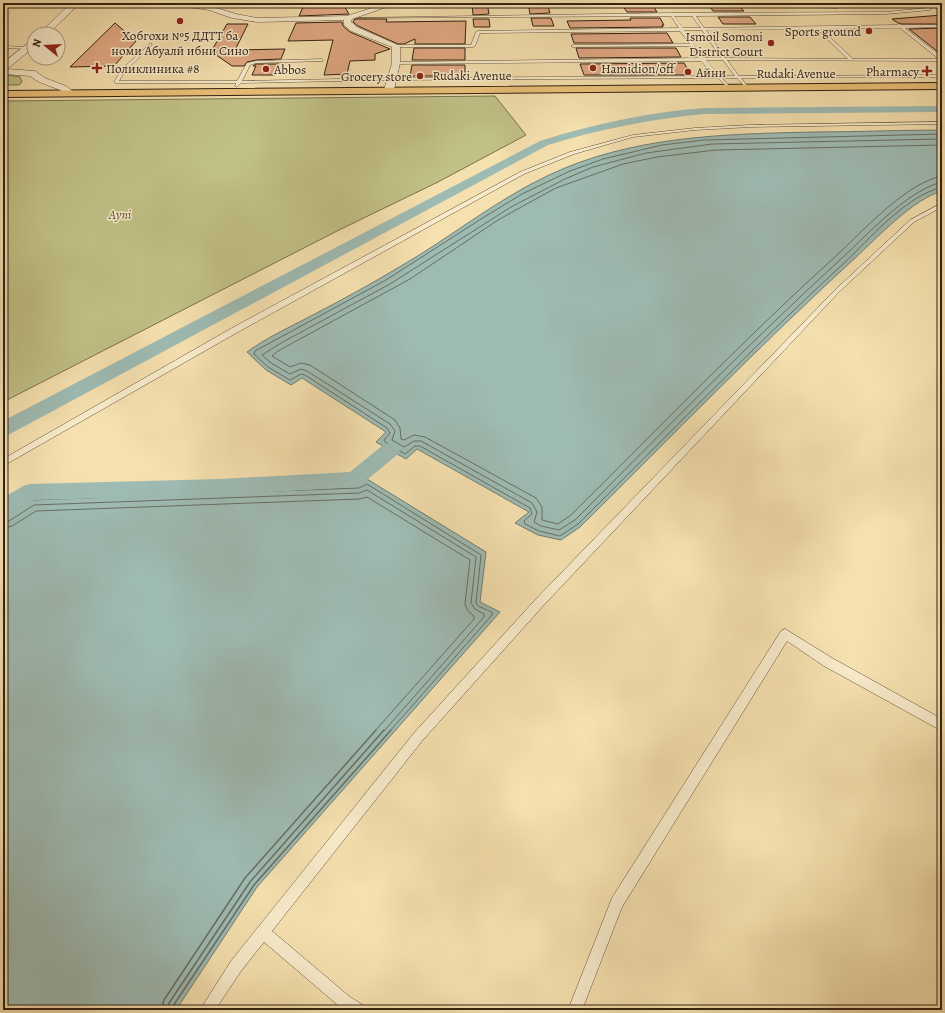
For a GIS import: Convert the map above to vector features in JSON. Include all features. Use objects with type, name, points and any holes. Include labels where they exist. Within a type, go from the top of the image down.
[{"type":"highway","name":"Rudaki Avenue","points":[[3,94],[111,92],[237,87],[390,85],[728,87],[942,86]]},
{"type":"street","points":[[3,5],[26,3]]},
{"type":"street","points":[[55,3],[122,3]]},
{"type":"street","points":[[174,3],[210,8],[235,16],[257,20],[348,18],[394,3]]},
{"type":"street","points":[[903,3],[942,6]]},
{"type":"street","points":[[52,26],[75,4]]},
{"type":"street","points":[[348,18],[348,23],[354,29],[396,46],[396,63],[390,85]]},
{"type":"street","points":[[3,67],[26,49]]},
{"type":"street","points":[[3,71],[32,73],[42,80],[63,88],[70,93]]},
{"type":"street","points":[[36,93],[42,80]]},
{"type":"lane","points":[[768,5],[834,8],[845,13]]},
{"type":"lane","points":[[348,18],[886,13],[929,9],[928,5]]},
{"type":"lane","points":[[671,14],[702,59],[728,87]]},
{"type":"lane","points":[[693,14],[724,59],[746,87]]},
{"type":"lane","points":[[899,26],[942,60]]},
{"type":"lane","points":[[396,46],[472,46],[478,32],[942,26]]},
{"type":"lane","points":[[817,27],[852,60]]},
{"type":"lane","points":[[111,92],[123,70],[151,44]]},
{"type":"lane","points":[[3,47],[26,45]]},
{"type":"lane","points":[[573,46],[692,45]]},
{"type":"lane","points":[[396,63],[702,59],[942,60]]},
{"type":"lane","points":[[116,82],[237,87],[248,64],[256,62],[322,60]]},
{"type":"lane","points":[[390,85],[738,77],[942,76]]},
{"type":"lane","points":[[3,463],[235,330],[522,172],[572,153],[634,136],[695,129],[750,126],[942,123]]},
{"type":"lane","points":[[207,1010],[236,966],[418,737],[539,603],[837,291],[912,221],[942,205]]},
{"type":"lane","points":[[575,1010],[617,903],[785,634],[828,662],[942,725]]},
{"type":"lane","points":[[263,932],[345,1002],[358,1010]]},
{"type":"green space","points":[[3,74],[20,77],[22,82],[19,85],[3,85]]},
{"type":"green space","name":"Ayni","points":[[495,96],[526,135],[438,182],[341,229],[3,402],[3,101]]},
{"type":"water","points":[[942,130],[942,191],[931,195],[907,210],[884,230],[750,358],[580,527],[561,540],[538,535],[515,523],[529,512],[417,449],[406,459],[376,442],[386,432],[302,378],[291,385],[266,370],[247,352],[269,338],[390,273],[492,207],[529,185],[580,162],[613,152],[645,145],[712,136],[780,133]]},
{"type":"water","points":[[367,479],[486,552],[480,602],[500,612],[257,887],[176,1010],[3,1010],[3,514],[31,496],[359,484]]},
{"type":"building","points":[[472,3],[487,3],[489,14],[473,15]]},
{"type":"building","points":[[528,3],[547,3],[550,13],[530,14]]},
{"type":"building","points":[[343,4],[349,14],[299,16],[303,7]]},
{"type":"building","points":[[652,4],[657,12],[627,12],[622,5]]},
{"type":"building","points":[[708,4],[737,4],[744,11],[713,11]]},
{"type":"building","points":[[942,15],[942,24],[902,24],[892,19]]},
{"type":"building","points":[[718,17],[750,17],[756,24],[723,24]]},
{"type":"building","points":[[531,18],[551,18],[554,26],[533,26]]},
{"type":"building","points":[[630,18],[660,18],[664,25],[662,25],[663,27],[570,28],[567,21],[631,20]]},
{"type":"building","points":[[355,19],[387,19],[386,22],[466,21],[465,44],[415,44],[415,39],[404,44],[398,44],[358,26],[353,22]]},
{"type":"building","points":[[473,19],[489,19],[490,27],[474,27]]},
{"type":"building","points":[[342,22],[343,26],[350,32],[390,49],[375,54],[375,60],[350,61],[347,74],[324,75],[333,40],[288,41],[296,23]]},
{"type":"building","points":[[115,23],[136,41],[114,66],[70,67]]},
{"type":"building","points":[[227,24],[248,24],[235,50],[285,49],[281,59],[256,60],[247,62],[244,66],[232,66],[209,50],[212,50]]},
{"type":"building","points":[[942,28],[942,55],[909,29]]},
{"type":"building","points":[[667,33],[673,43],[574,43],[571,34]]},
{"type":"building","points":[[414,48],[465,48],[465,60],[412,60]]},
{"type":"building","points":[[576,48],[676,48],[681,57],[579,58]]},
{"type":"building","points":[[684,63],[691,75],[584,75],[580,64]]},
{"type":"building","points":[[256,64],[279,64],[275,75],[252,75],[256,66],[253,66]]},
{"type":"building","points":[[412,65],[465,65],[465,76],[410,76]]},
{"type":"waterway","points":[[3,429],[544,143],[584,131],[644,118],[705,111],[942,109]]},
{"type":"waterway","points":[[3,508],[30,492],[221,487],[355,479],[390,450]]},
{"type":"place","name":"Хобгохи №5 ДДТТ ба номи Абуалй ибни Сино","points":[[180,21]]},
{"type":"place","name":"Sports ground","points":[[869,31]]},
{"type":"place","name":"Ismoil Somoni District Court","points":[[771,43]]},
{"type":"place","name":"Поликлиника #8","points":[[97,68]]},
{"type":"place","name":"Hamidion/off","points":[[593,68]]},
{"type":"place","name":"Abbos","points":[[266,69]]},
{"type":"place","name":"Pharmacy","points":[[927,71]]},
{"type":"place","name":"Айни","points":[[688,72]]},
{"type":"place","name":"Grocery store","points":[[420,76]]}]
